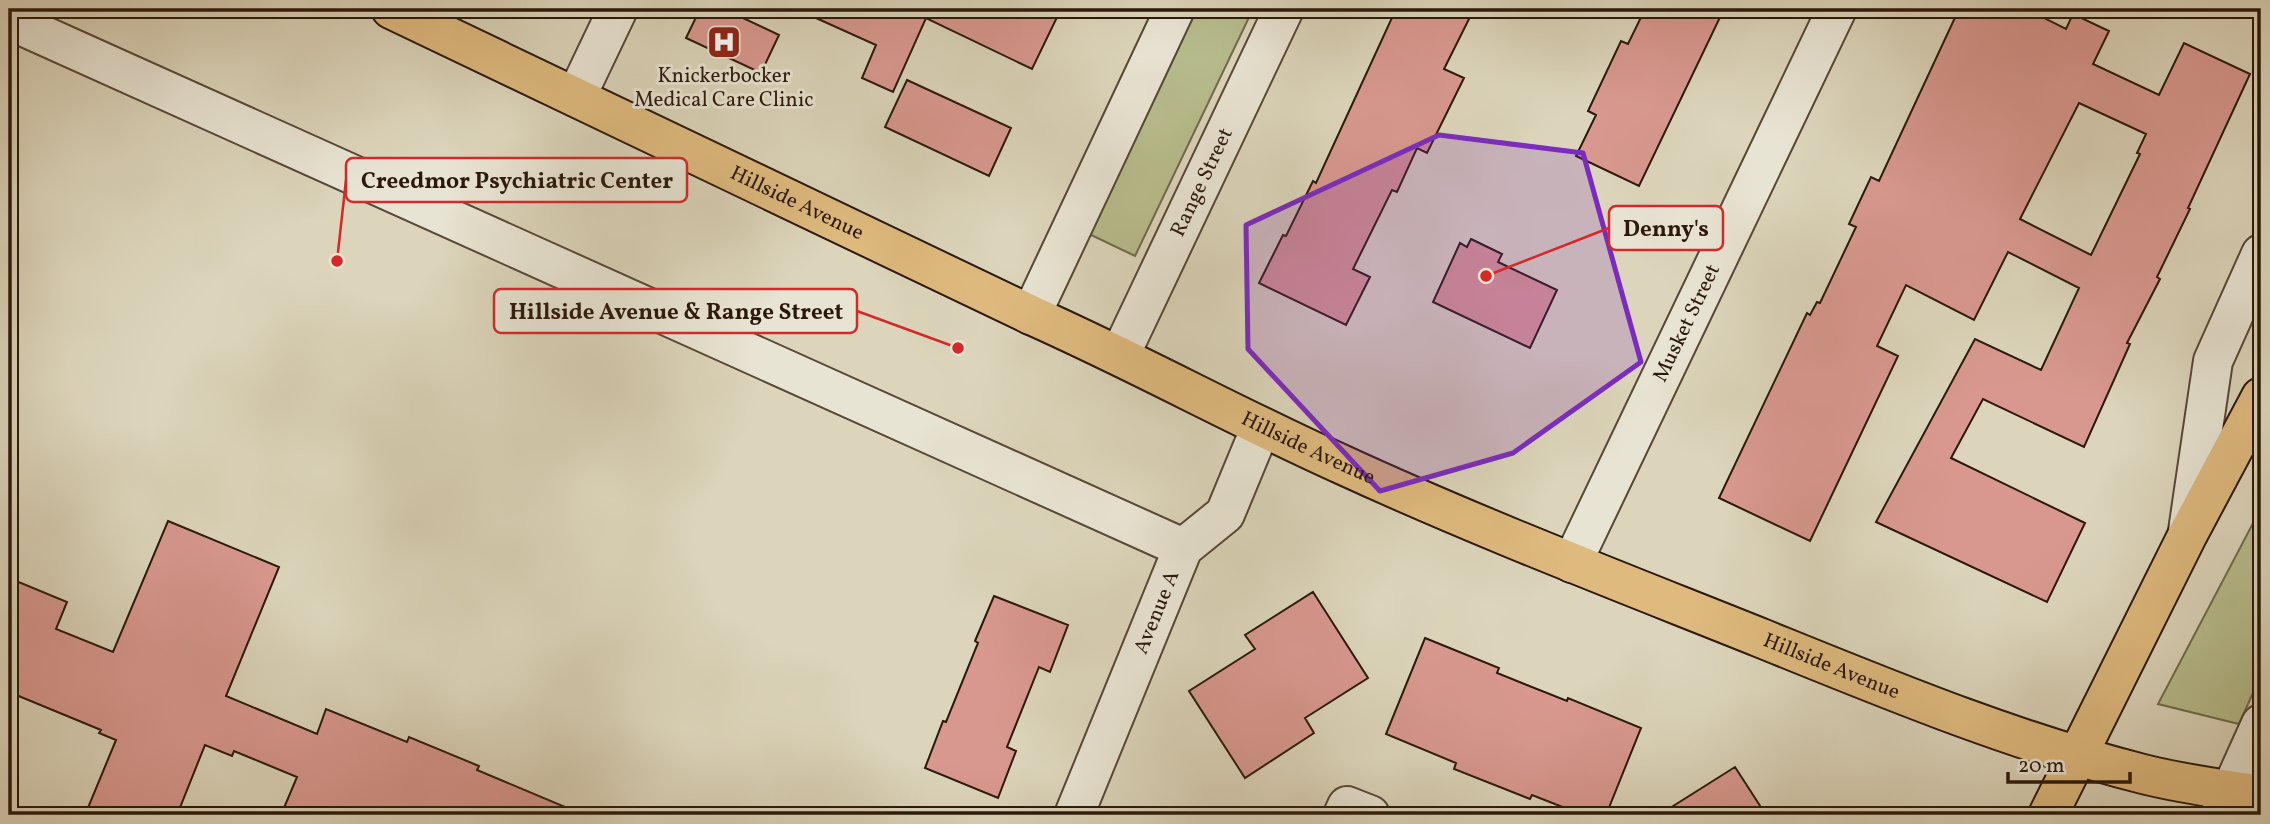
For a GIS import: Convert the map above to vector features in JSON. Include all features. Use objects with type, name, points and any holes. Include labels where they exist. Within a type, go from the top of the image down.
[{"type":"main road","name":"Hillside Avenue","points":[[391,9],[1120,355],[1345,467],[1572,563],[1929,706],[2076,756],[2238,800]]},
{"type":"main road","points":[[2048,815],[2188,534],[2261,397]]},
{"type":"street","points":[[576,97],[618,9]]},
{"type":"street","points":[[1031,315],[1175,9]]},
{"type":"street","name":"Range Street","points":[[1120,355],[1284,9]]},
{"type":"street","name":"Musket Street","points":[[1572,563],[1837,9]]},
{"type":"street","points":[[9,20],[1183,548]]},
{"type":"street","points":[[2188,534],[2213,361],[2261,254]]},
{"type":"street","name":"Avenue A","points":[[1074,815],[1183,548],[1225,514],[1261,427]]},
{"type":"street","points":[[2238,800],[2261,724]]},
{"type":"street","points":[[1343,815],[1347,806],[1370,815]]},
{"type":"highlighted area","points":[[1439,135],[1583,153],[1641,362],[1513,453],[1380,491],[1248,349],[1246,225]]},
{"type":"green space","points":[[1196,9],[1253,9],[1135,256],[1089,234]]},
{"type":"green space","points":[[2261,508],[2261,675],[2239,724],[2158,704]]},
{"type":"building","points":[[700,9],[724,9],[779,35],[761,73],[686,38]]},
{"type":"building","points":[[796,9],[1061,9],[1032,69],[926,18],[893,92],[862,78],[876,45]]},
{"type":"building","points":[[1396,9],[1474,9],[1444,69],[1464,78],[1427,153],[1417,148],[1397,192],[1392,190],[1353,269],[1370,277],[1346,325],[1259,283],[1313,181],[1316,183]]},
{"type":"building","points":[[1645,9],[1724,9],[1639,186],[1576,156],[1596,115],[1588,111],[1621,41],[1628,44]]},
{"type":"building","points":[[1959,9],[2026,9],[2066,29],[2073,14],[2109,31],[2093,64],[2159,95],[2184,43],[2250,74],[2157,277],[2160,279],[2127,343],[2130,344],[2084,447],[1983,399],[1951,458],[2085,523],[2047,602],[1876,522],[1975,339],[2041,370],[2079,288],[2008,252],[1974,320],[1906,285],[1877,346],[1898,356],[1810,541],[1719,498],[1807,313],[1810,315],[1817,302],[1820,303],[1856,227],[1849,224],[1871,177],[1879,181]],"holes":[[[2079,103],[2146,134],[2137,153],[2140,154],[2091,255],[2020,219]]]},
{"type":"building","points":[[907,80],[1011,128],[989,176],[885,127]]},
{"type":"building","points":[[1471,239],[1502,254],[1498,262],[1557,290],[1530,348],[1433,302],[1460,243],[1467,247]]},
{"type":"building","points":[[168,521],[279,567],[226,696],[317,734],[326,709],[407,742],[409,737],[479,766],[477,770],[584,815],[281,815],[297,777],[234,751],[232,756],[205,745],[177,815],[85,815],[116,740],[99,733],[101,730],[9,692],[9,578],[67,602],[56,629],[113,652]]},
{"type":"building","points":[[1313,592],[1368,678],[1305,718],[1314,733],[1245,778],[1189,691],[1255,649],[1245,635]]},
{"type":"building","points":[[994,596],[1068,625],[1050,672],[1039,667],[1007,747],[1016,751],[998,798],[925,768],[978,643],[975,641]]},
{"type":"building","points":[[1425,638],[1499,668],[1497,673],[1641,728],[1606,815],[1583,815],[1532,795],[1530,799],[1454,769],[1456,763],[1386,734]]},
{"type":"building","points":[[1735,767],[1766,815],[1659,815]]},
{"type":"place","name":"Knickerbocker Medical Care Clinic","points":[[724,42]]},
{"type":"place","name":"Creedmor Psychiatric Center","points":[[337,261]]},
{"type":"place","name":"Denny's","points":[[1486,276]]},
{"type":"place","name":"Hillside Avenue & Range Street","points":[[958,348]]}]
